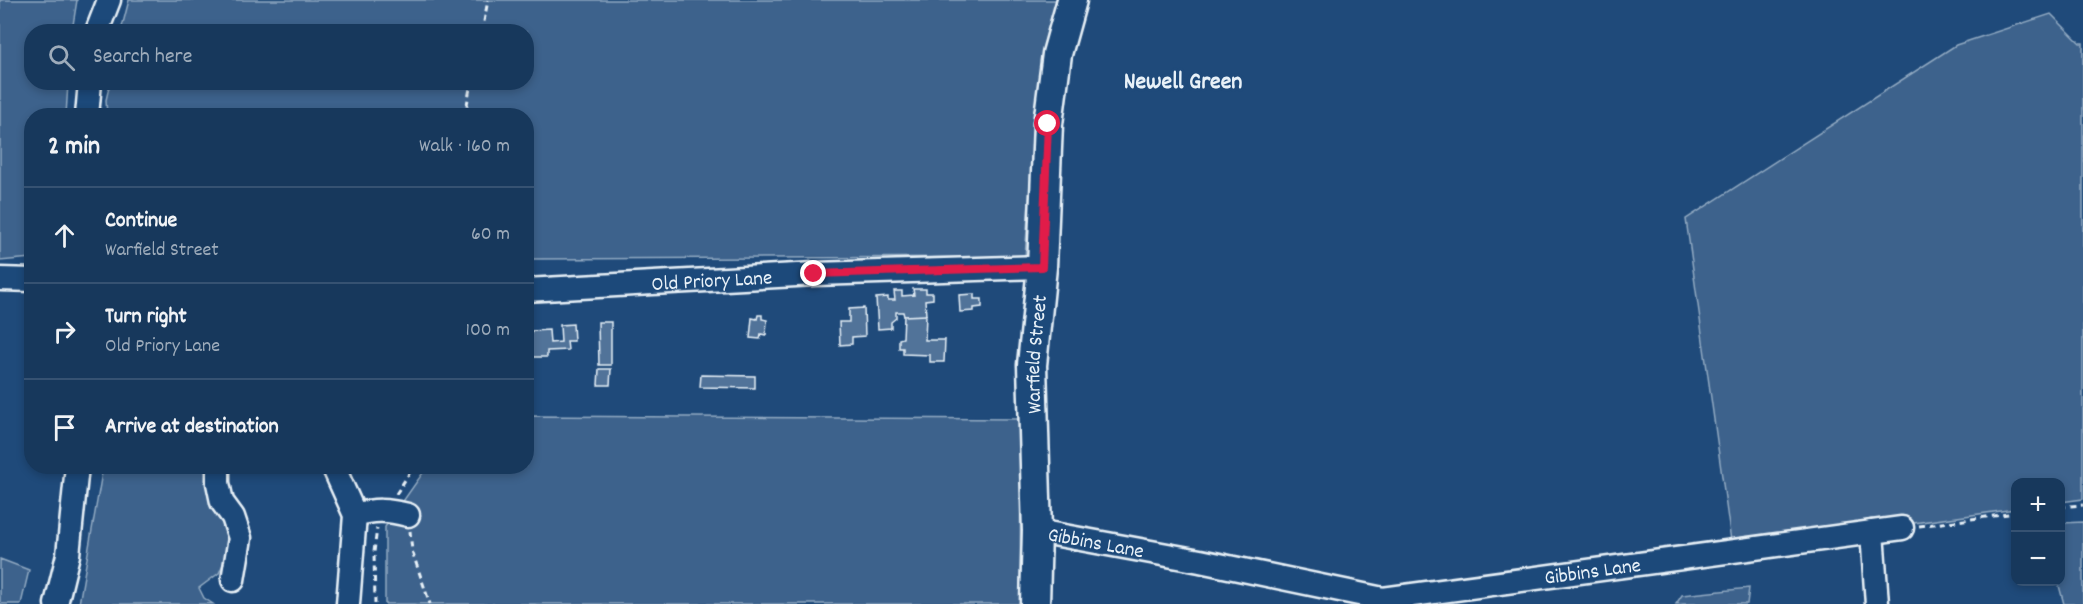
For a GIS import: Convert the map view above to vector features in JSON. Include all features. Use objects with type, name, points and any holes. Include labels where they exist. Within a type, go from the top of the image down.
[{"type":"main road","name":"Warfield Street","points":[[1035,604],[1037,531],[1032,365],[1042,267],[1051,100],[1057,54],[1072,0]]},
{"type":"street","points":[[98,24],[101,0]]},
{"type":"street","points":[[100,24],[109,0]]},
{"type":"street","points":[[88,108],[89,90]]},
{"type":"street","name":"Old Priory Lane","points":[[534,290],[814,274],[1042,267]]},
{"type":"street","points":[[0,279],[24,280]]},
{"type":"street","points":[[56,604],[68,555],[76,474]]},
{"type":"street","points":[[218,474],[222,502],[233,517],[240,538],[233,580]]},
{"type":"street","points":[[337,474],[355,515],[348,604]]},
{"type":"street","points":[[355,515],[370,511],[397,512]]},
{"type":"street","name":"Gibbins Lane","points":[[1037,531],[1200,561],[1383,599],[1902,528]]},
{"type":"street","points":[[1872,532],[1877,604]]},
{"type":"path","points":[[484,24],[488,0]]},
{"type":"path","points":[[466,108],[470,90]]},
{"type":"path","points":[[411,474],[397,512],[430,604]]},
{"type":"path","points":[[2065,507],[2083,505]]},
{"type":"path","points":[[375,604],[375,534],[379,520],[397,512]]},
{"type":"path","points":[[1902,528],[2011,514]]},
{"type":"shaded area","points":[[0,0],[77,0],[73,24],[24,24],[24,90],[68,90],[66,108],[24,108],[24,259],[0,261]]},
{"type":"shaded area","points":[[129,0],[1061,0],[1035,118],[1025,257],[534,259],[534,108],[106,108],[106,100],[108,90],[534,90],[534,24],[123,24]]},
{"type":"shaded area","points":[[2051,14],[2080,43],[2083,43],[2083,499],[2065,501],[2065,478],[2011,478],[2011,510],[1732,548],[1686,219],[1956,45]]},
{"type":"shaded area","points":[[534,416],[1021,419],[1020,604],[385,604],[385,527],[422,474],[534,474]]},
{"type":"shaded area","points":[[102,474],[209,474],[211,508],[228,530],[230,549],[219,573],[199,588],[204,598],[213,604],[79,604]]},
{"type":"shaded area","points":[[2083,522],[2083,604],[2064,604],[2059,586],[2065,586],[2065,523]]},
{"type":"shaded area","points":[[0,559],[29,570],[21,604],[0,604]]},
{"type":"shaded area","points":[[1749,588],[1747,604],[1676,604],[1682,595]]},
{"type":"building","points":[[913,289],[926,289],[926,293],[933,293],[933,299],[925,300],[926,315],[904,316],[903,312],[896,312],[891,328],[878,329],[876,298],[888,297],[888,300],[895,300],[894,291],[902,291],[902,296],[914,295]]},
{"type":"building","points":[[974,294],[974,299],[982,299],[982,307],[974,308],[974,311],[960,312],[959,295]]},
{"type":"building","points":[[864,308],[865,336],[852,337],[852,344],[840,345],[839,322],[849,322],[849,309]]},
{"type":"building","points":[[758,315],[762,315],[762,319],[767,320],[766,335],[761,334],[760,339],[750,338],[752,318],[757,319]]},
{"type":"building","points":[[926,315],[925,340],[945,340],[944,362],[930,362],[930,355],[903,354],[903,348],[899,348],[899,339],[903,338],[904,316]]},
{"type":"building","points":[[598,322],[611,322],[611,365],[599,365]]},
{"type":"building","points":[[573,324],[574,341],[567,341],[568,350],[547,351],[547,357],[534,357],[534,331],[549,330],[550,343],[561,342],[560,325]]},
{"type":"building","points":[[599,369],[611,369],[610,385],[598,385]]},
{"type":"building","points":[[701,375],[755,376],[755,388],[700,387]]},
{"type":"district","name":"Newell Green","points":[[1183,80]]},
{"type":"route","points":[[814,274],[1042,267],[1048,124]]}]
